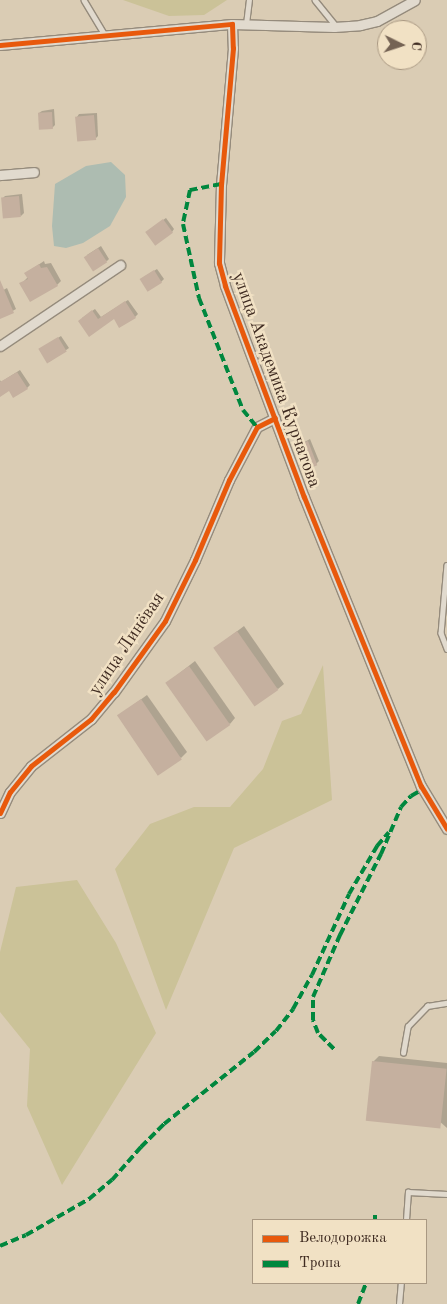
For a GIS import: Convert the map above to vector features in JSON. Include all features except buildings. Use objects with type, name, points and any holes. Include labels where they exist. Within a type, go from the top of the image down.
[{"type":"street","points":[[0,45],[232,24],[337,27],[377,21],[415,0]]},
{"type":"street","name":"улица Академика Курчатова","points":[[232,24],[233,48],[221,184],[219,263],[225,286],[304,497],[421,786],[447,829]]},
{"type":"street","points":[[0,174],[34,172]]},
{"type":"street","points":[[0,346],[120,265]]},
{"type":"street","name":"улица Линёвая","points":[[0,813],[10,792],[31,766],[91,719],[114,692],[164,621],[196,560],[228,480],[257,428],[275,418]]},
{"type":"lane","points":[[84,0],[105,35]]},
{"type":"lane","points":[[246,24],[248,0]]},
{"type":"lane","points":[[315,0],[337,27]]},
{"type":"lane","points":[[447,565],[441,633],[447,649]]},
{"type":"lane","points":[[403,1053],[408,1026],[427,1006],[447,1003]]},
{"type":"lane","points":[[406,1219],[408,1192],[447,1194]]},
{"type":"lane","points":[[399,1304],[401,1284]]},
{"type":"shaded area","points":[[123,0],[227,0],[204,15],[169,16]]},
{"type":"shaded area","points":[[111,162],[125,175],[126,197],[110,226],[83,243],[66,248],[54,246],[52,226],[55,184],[86,166]]},
{"type":"shaded area","points":[[323,665],[332,800],[234,848],[166,1010],[115,869],[150,824],[194,807],[230,807],[263,769],[282,721],[301,714]]},
{"type":"shaded area","points":[[77,880],[116,943],[156,1033],[62,1185],[27,1106],[30,1049],[0,1012],[0,952],[16,887]]},
{"type":"marked path","points":[[221,184],[190,190],[183,224],[199,298],[243,410],[257,427]]},
{"type":"marked path","points":[[334,1049],[318,1033],[313,1020],[313,997],[340,935],[381,854],[401,807],[411,796],[423,789]]},
{"type":"marked path","points":[[0,1246],[26,1235],[89,1199],[112,1180],[164,1124],[254,1052],[276,1031],[293,1009],[312,975],[349,894],[377,846],[389,832]]},
{"type":"marked path","points":[[358,1304],[366,1284]]},
{"type":"cycle path","points":[[0,45],[232,24],[233,48],[221,184],[219,263],[225,286],[304,497],[421,786],[447,829]]},
{"type":"cycle path","points":[[0,813],[10,792],[31,766],[91,719],[114,692],[165,621],[195,560],[229,480],[257,427],[275,418]]}]
